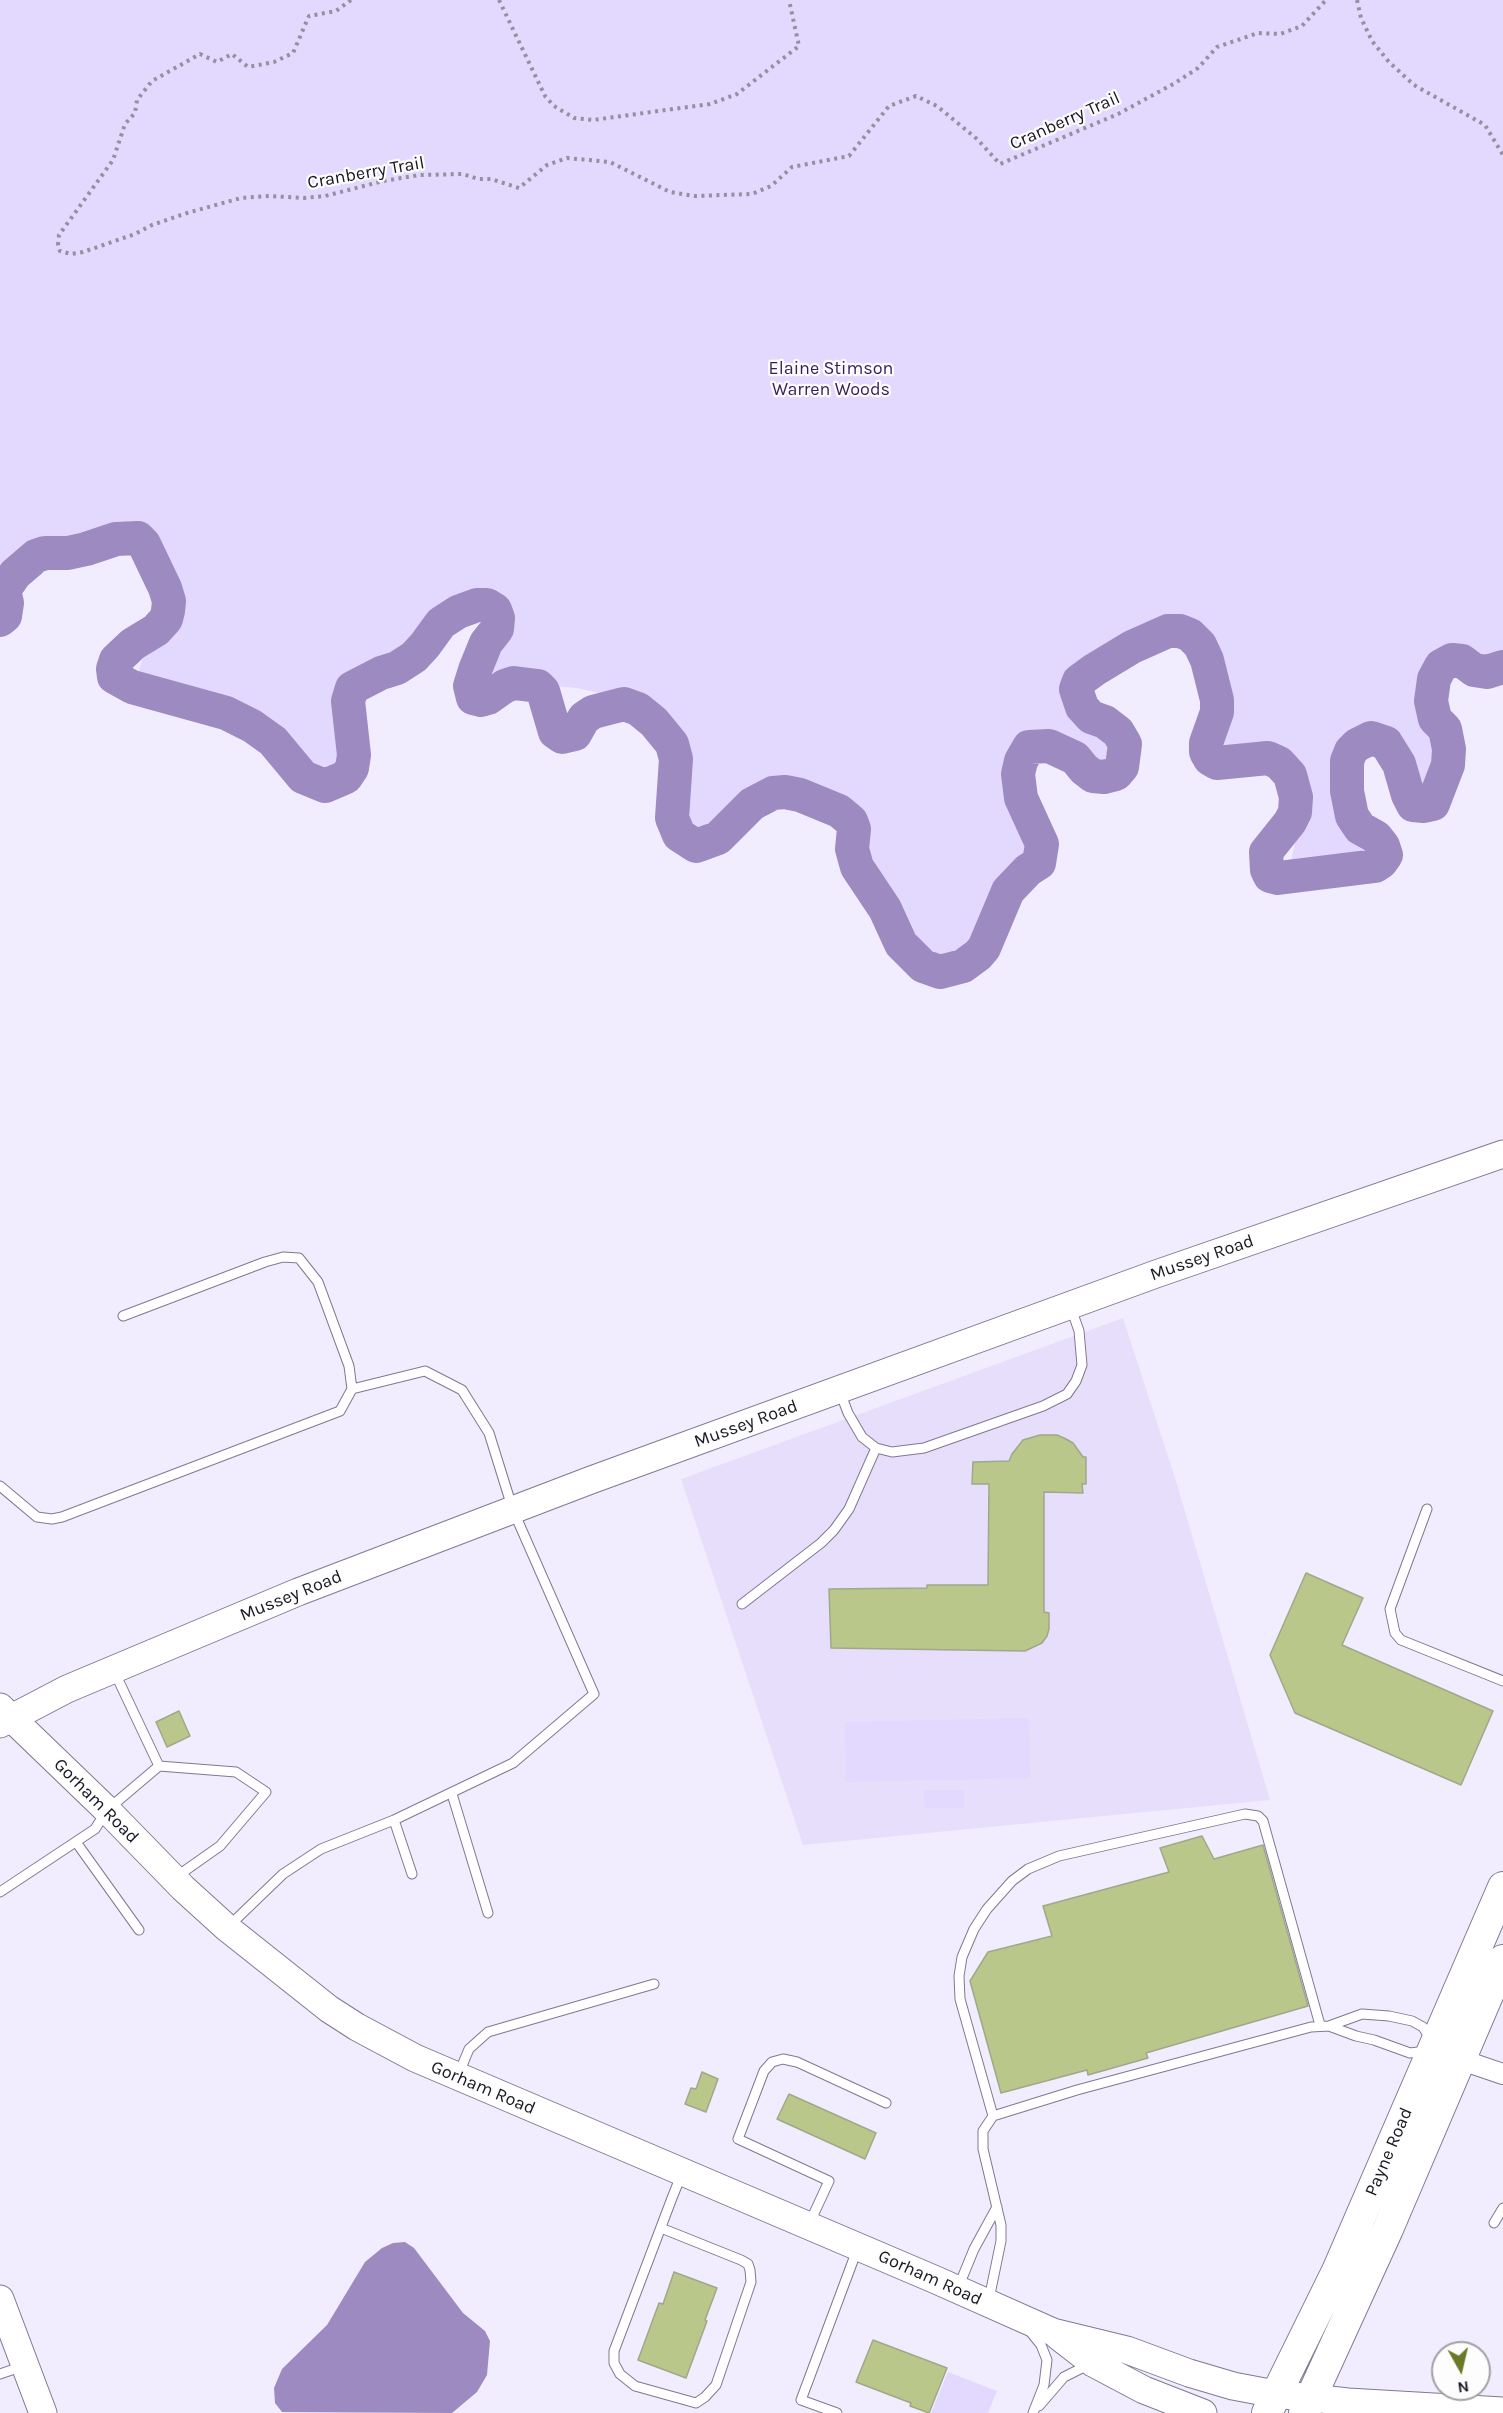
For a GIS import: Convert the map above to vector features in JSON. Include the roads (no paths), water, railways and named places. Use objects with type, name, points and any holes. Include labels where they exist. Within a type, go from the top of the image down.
[{"type":"main road","name":"Mussey Road","points":[[4,1716],[298,1592],[513,1510],[1167,1270],[1503,1154]]},
{"type":"main road","name":"Gorham Road","points":[[4,1716],[107,1810],[227,1928],[298,1986],[357,2027],[457,2078],[1053,2332],[1127,2350],[1189,2373],[1233,2386],[1271,2403],[1503,2411]]},
{"type":"main road","name":"Payne Road","points":[[1307,2405],[1388,2229],[1503,1887]]},
{"type":"main road","name":"Payne Road","points":[[1271,2403],[1447,2054],[1503,1960]]},
{"type":"main road","points":[[0,2299],[13,2370],[43,2413]]},
{"type":"main road","name":"Gorham Road","points":[[1053,2332],[1093,2363],[1144,2390],[1203,2413]]},
{"type":"street","points":[[1447,2054],[1503,2074]]},
{"type":"lane","points":[[0,1486],[37,1517],[52,1519],[63,1517],[340,1411],[352,1389],[349,1366],[318,1282],[299,1258],[283,1257],[266,1262],[123,1316]]},
{"type":"lane","points":[[839,1390],[848,1413],[862,1437],[876,1448],[892,1452],[924,1448],[1043,1406],[1067,1394],[1079,1374],[1082,1358],[1079,1331],[1071,1306]]},
{"type":"lane","points":[[227,1928],[283,1874],[321,1849],[394,1820],[513,1763],[594,1694],[513,1510],[489,1432],[462,1390],[425,1371],[352,1389]]},
{"type":"lane","points":[[742,1604],[821,1543],[834,1530],[849,1509],[876,1448]]},
{"type":"lane","points":[[1427,1509],[1390,1609],[1395,1633],[1401,1640],[1503,1681]]},
{"type":"lane","points":[[114,1670],[159,1766]]},
{"type":"lane","points":[[0,1892],[94,1829],[107,1810],[159,1766],[236,1772],[266,1792],[220,1845],[174,1878]]},
{"type":"lane","points":[[452,1794],[488,1913]]},
{"type":"lane","points":[[993,2116],[960,1999],[958,1976],[962,1957],[981,1919],[1012,1881],[1028,1869],[1059,1856],[1245,1814],[1258,1816],[1263,1821],[1324,2025]]},
{"type":"lane","points":[[394,1820],[412,1874]]},
{"type":"lane","points":[[76,1842],[139,1930]]},
{"type":"lane","points":[[457,2078],[469,2049],[488,2032],[654,1984]]},
{"type":"lane","points":[[987,2303],[1001,2241],[1001,2225],[982,2138],[985,2127],[993,2116],[1077,2090],[1362,2014],[1412,2021],[1423,2027],[1447,2054]]},
{"type":"lane","points":[[1324,2025],[1410,2053],[1447,2054]]},
{"type":"lane","points":[[808,2226],[829,2181],[738,2139],[764,2071],[772,2062],[783,2059],[797,2062],[886,2103]]},
{"type":"lane","points":[[660,2228],[741,2260],[748,2264],[750,2270],[751,2282],[716,2385],[696,2403],[635,2386],[620,2374],[614,2364],[614,2351],[660,2228],[682,2174]]},
{"type":"lane","points":[[957,2290],[974,2249],[997,2207]]},
{"type":"lane","points":[[1494,2223],[1503,2208]]},
{"type":"lane","points":[[837,2413],[801,2400],[858,2247]]},
{"type":"lane","points":[[1021,2318],[1041,2345],[1047,2360],[1044,2385],[1034,2413]]},
{"type":"lane","points":[[1034,2413],[1064,2377],[1093,2363]]},
{"type":"waterway","points":[[0,620],[5,616],[7,603],[4,590],[15,574],[36,556],[45,553],[68,553],[116,539],[138,538],[144,544],[165,588],[169,601],[168,611],[166,619],[156,630],[133,644],[116,660],[113,669],[114,677],[132,687],[226,713],[252,726],[273,741],[303,777],[325,786],[346,777],[352,768],[354,755],[348,701],[352,688],[381,673],[397,668],[414,657],[441,623],[458,612],[477,605],[487,605],[495,610],[498,618],[497,629],[486,643],[475,670],[470,686],[473,698],[481,700],[488,698],[505,686],[514,683],[538,686],[543,691],[555,732],[562,737],[575,734],[584,718],[593,712],[624,704],[638,709],[654,722],[672,744],[676,759],[672,818],[679,835],[696,846],[718,838],[752,804],[773,793],[785,792],[800,795],[839,811],[851,821],[854,829],[852,849],[857,867],[885,909],[901,944],[923,966],[940,972],[963,966],[978,955],[984,948],[1008,891],[1028,870],[1039,863],[1042,844],[1021,798],[1018,774],[1021,761],[1029,747],[1049,746],[1075,758],[1093,776],[1104,777],[1116,774],[1122,767],[1125,744],[1118,732],[1105,722],[1091,717],[1082,707],[1076,689],[1079,681],[1132,647],[1168,631],[1180,631],[1190,635],[1200,645],[1207,660],[1217,700],[1217,712],[1206,743],[1206,752],[1210,759],[1217,763],[1268,758],[1279,763],[1290,775],[1296,797],[1295,812],[1290,822],[1266,852],[1267,870],[1270,876],[1278,878],[1375,866],[1381,862],[1386,855],[1383,846],[1376,837],[1360,828],[1352,816],[1347,791],[1347,761],[1351,751],[1371,738],[1386,743],[1399,764],[1413,805],[1433,804],[1448,765],[1449,749],[1445,729],[1435,719],[1431,701],[1434,679],[1441,666],[1452,660],[1462,661],[1474,670],[1487,672],[1503,667]]},
{"type":"park label","name":"Elaine Stimson Warren Woods","points":[[831,379]]}]
